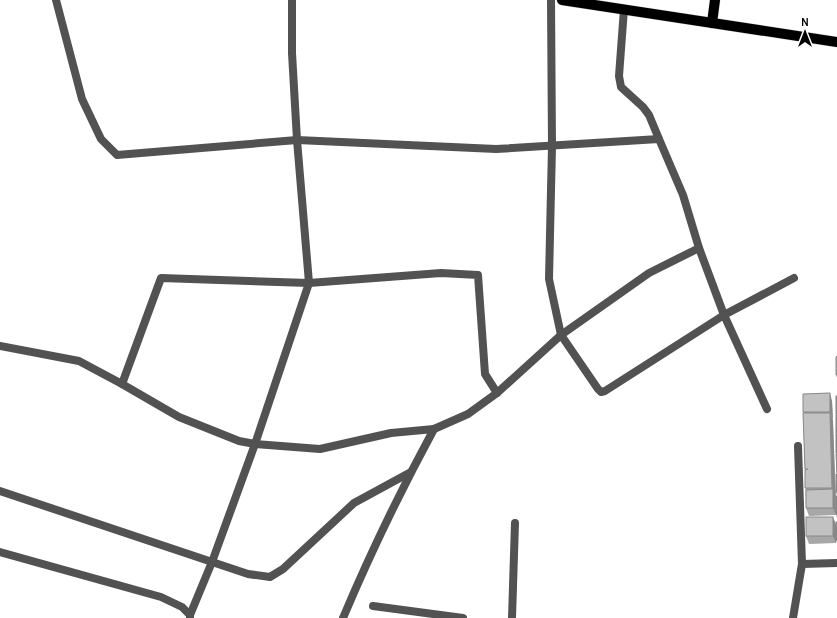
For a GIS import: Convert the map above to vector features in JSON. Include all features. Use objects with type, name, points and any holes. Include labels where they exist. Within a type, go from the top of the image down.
[{"type":"main road","points":[[562,0],[837,42]]},
{"type":"main road","points":[[712,23],[715,0]]},
{"type":"street","points":[[56,0],[82,99],[101,139],[117,155],[297,140],[496,149],[532,148],[544,145],[552,146],[659,139]]},
{"type":"street","points":[[0,552],[161,597],[182,607],[190,616],[212,562],[255,444],[309,283],[297,140],[292,54],[292,0]]},
{"type":"street","points":[[551,0],[552,146],[549,279],[561,335],[598,389],[601,392],[605,391],[724,315],[794,278]]},
{"type":"street","points":[[624,9],[619,76],[621,87],[629,96],[643,107],[649,115],[682,195],[699,248],[724,315],[767,409]]},
{"type":"street","points":[[0,346],[79,361],[178,417],[239,441],[255,444],[320,449],[391,433],[434,429],[468,414],[497,393],[561,335],[649,273],[699,248]]},
{"type":"street","points":[[122,384],[161,278],[309,283],[441,273],[478,275],[485,374],[497,393]]},
{"type":"street","points":[[343,618],[411,472],[434,429]]},
{"type":"street","points":[[792,618],[802,564],[798,446]]},
{"type":"street","points":[[0,491],[248,574],[270,577],[283,569],[354,503],[411,472]]},
{"type":"street","points":[[512,618],[515,523]]},
{"type":"street","points":[[802,564],[837,563]]},
{"type":"street","points":[[373,606],[463,618]]},
{"type":"building","points":[[837,356],[837,375],[836,375],[836,357]]},
{"type":"building","points":[[830,393],[830,412],[803,412],[803,394]]},
{"type":"building","points":[[837,396],[837,414],[836,414]]},
{"type":"building","points":[[803,413],[830,413],[832,488],[805,488],[805,470],[808,469],[805,469]]},
{"type":"building","points":[[837,415],[837,433],[836,433]]},
{"type":"building","points":[[837,434],[837,453],[836,453]]},
{"type":"building","points":[[837,474],[837,492],[836,492]]},
{"type":"building","points":[[833,489],[833,508],[806,508],[806,490]]},
{"type":"building","points":[[837,496],[837,514],[836,514]]},
{"type":"building","points":[[806,517],[833,517],[833,536],[806,536]]},
{"type":"building","points":[[837,522],[837,540],[836,540]]}]
